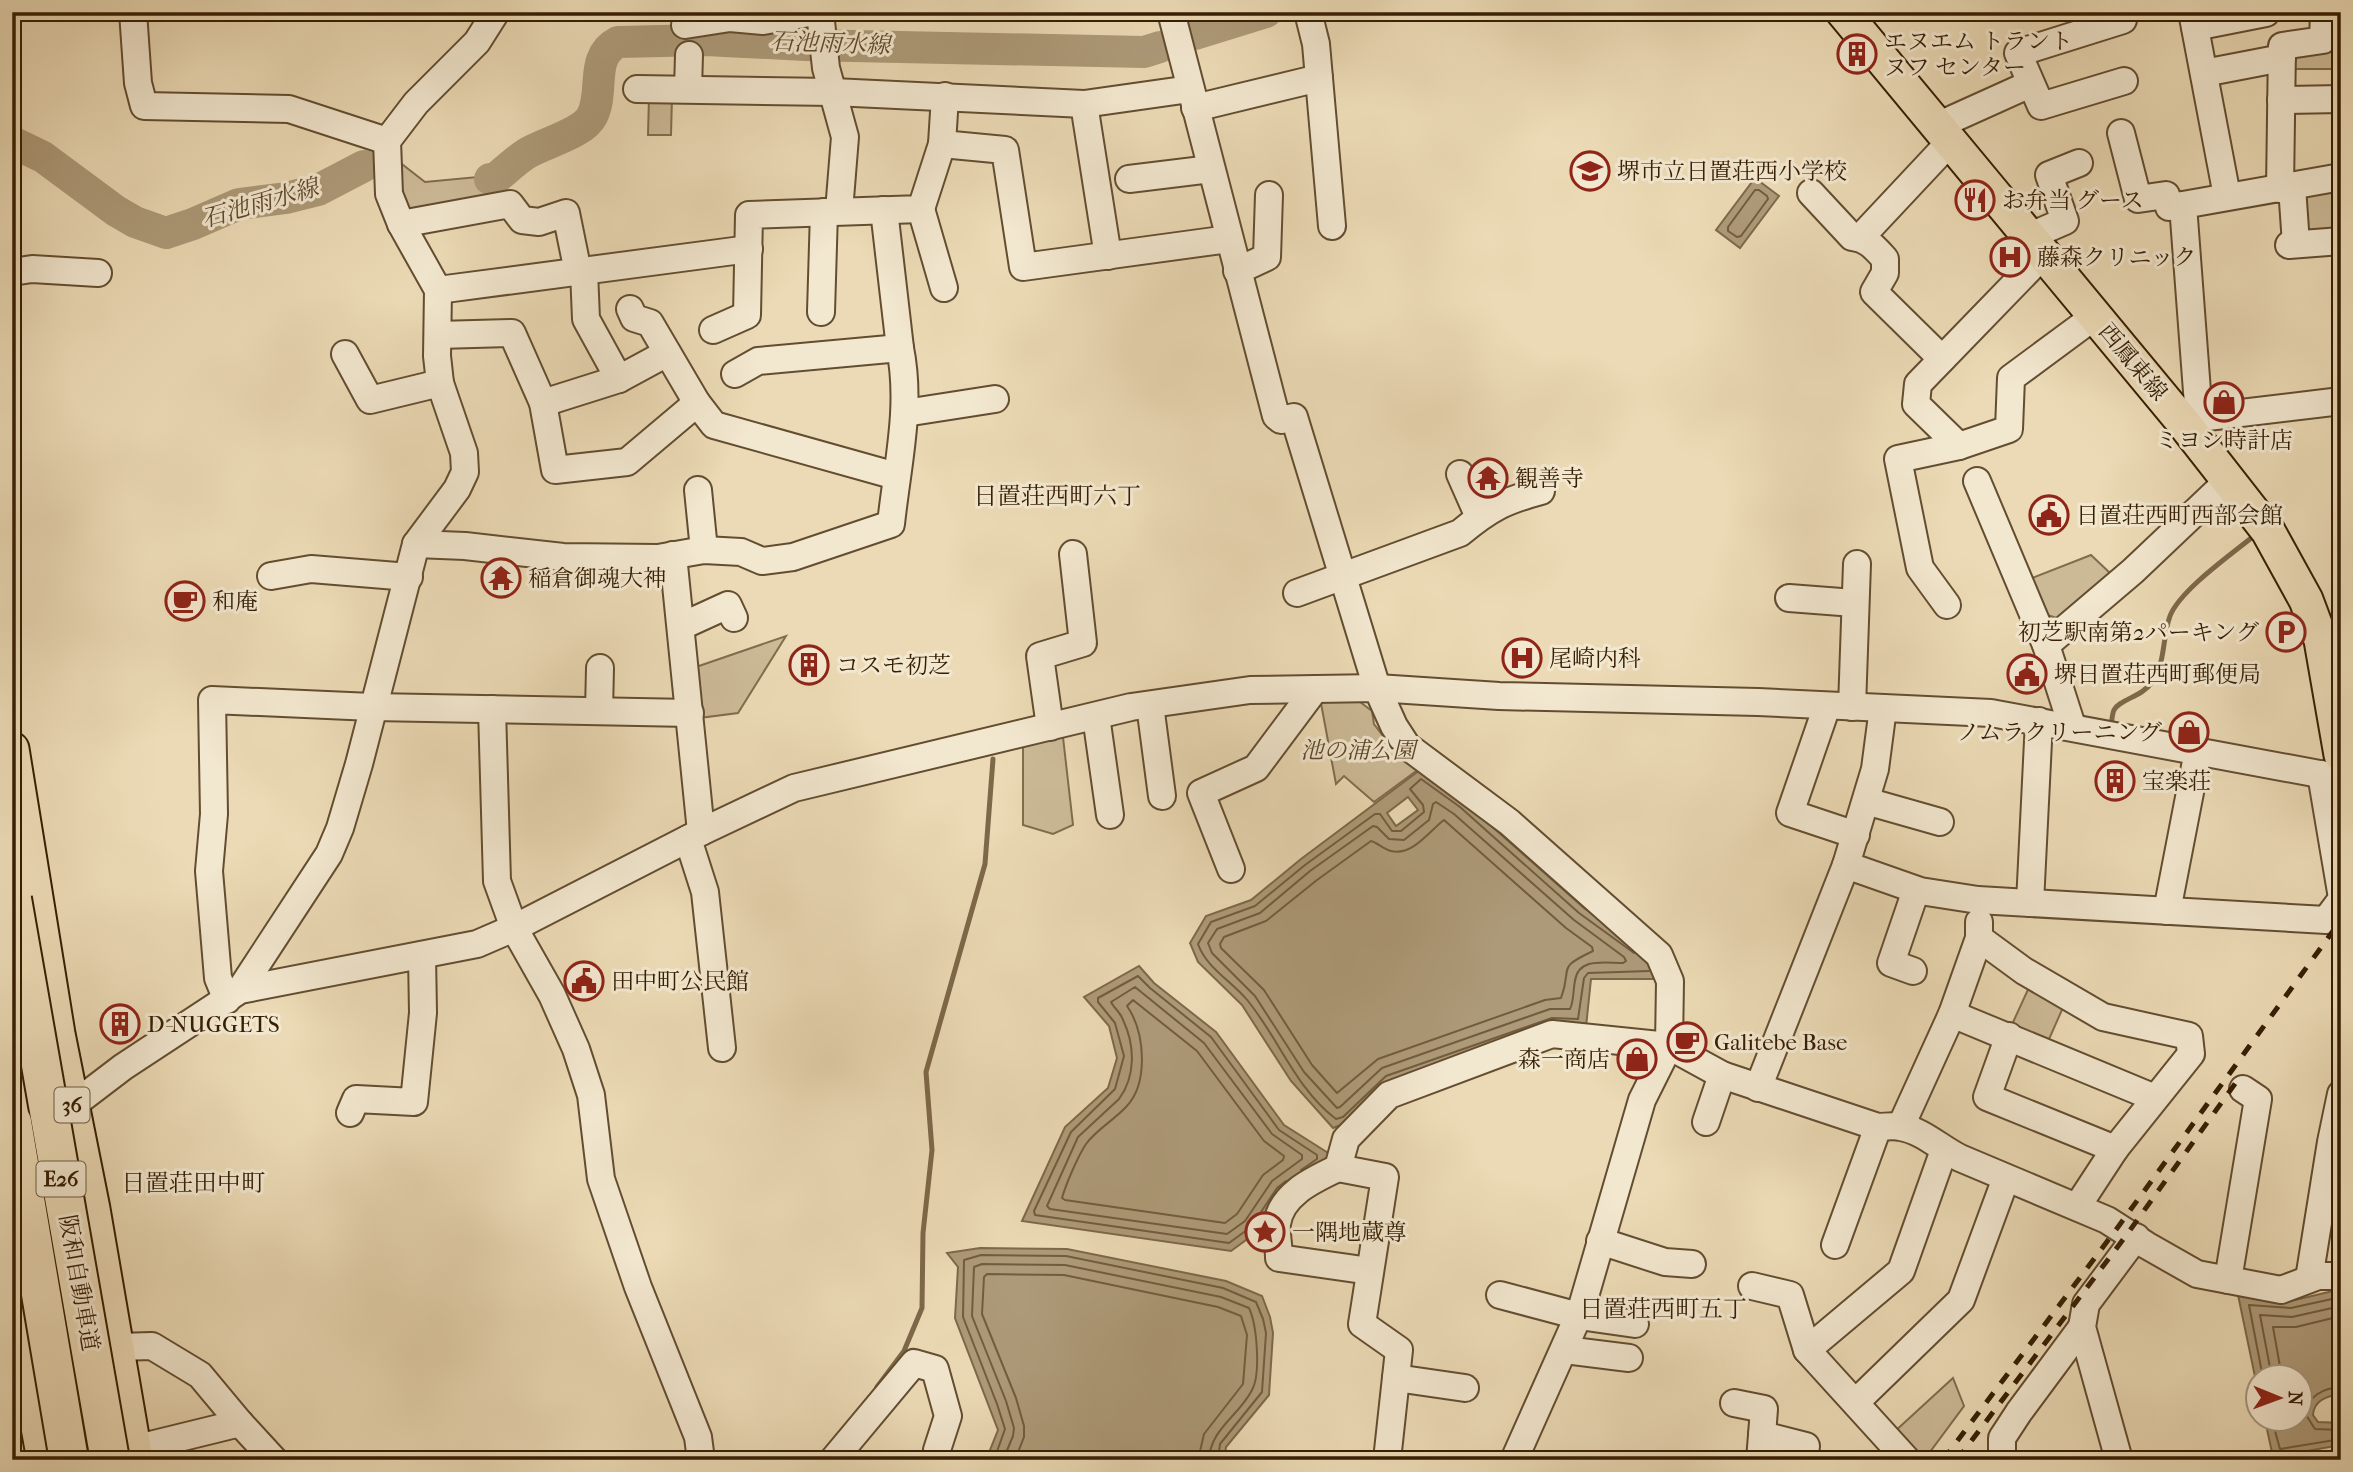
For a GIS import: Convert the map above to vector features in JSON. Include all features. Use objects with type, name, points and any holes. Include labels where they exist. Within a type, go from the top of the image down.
[{"type":"highway","name":"阪和自動車道","points":[[12,899],[123,1457]]},
{"type":"highway","name":"阪和自動車道","points":[[12,1122],[69,1460]]},
{"type":"main road","name":"西鳳東線","points":[[1843,12],[2035,246],[2195,426],[2228,480],[2268,531],[2306,600],[2321,640],[2334,769]]},
{"type":"main road","name":"36","points":[[12,749],[58,1034],[117,1348],[123,1457]]},
{"type":"main road","points":[[12,1285],[44,1460]]},
{"type":"street","points":[[133,12],[138,83],[144,106],[289,108],[387,141]]},
{"type":"street","points":[[234,995],[329,854],[340,828],[359,764],[416,544],[457,489],[465,472],[464,453],[440,383],[437,356],[438,289],[401,224],[389,194],[387,141],[416,103],[477,42],[496,12]]},
{"type":"street","points":[[685,25],[730,19],[763,21],[815,12]]},
{"type":"street","points":[[820,12],[826,68],[845,137],[832,212],[821,312]]},
{"type":"street","points":[[1171,12],[1276,416],[1281,420],[1294,417],[1377,688],[1394,726],[1407,746],[1509,822],[1659,955],[1670,981],[1669,1046],[1642,1100],[1578,1316],[1514,1460]]},
{"type":"street","points":[[1308,12],[1316,44],[1332,226]]},
{"type":"street","points":[[2121,12],[2123,20],[2014,43],[2041,106],[2124,81]]},
{"type":"street","points":[[2323,12],[2323,40],[2282,46],[2281,100],[2286,188],[2292,245],[2341,241]]},
{"type":"street","points":[[2227,196],[2194,20],[2266,13]]},
{"type":"street","points":[[688,89],[689,55]]},
{"type":"street","points":[[2204,73],[2282,58]]},
{"type":"street","points":[[637,89],[833,92],[1084,104],[1193,99],[1319,78]]},
{"type":"street","points":[[1860,237],[1944,134],[2030,84]]},
{"type":"street","points":[[944,288],[921,209],[942,144],[945,96]]},
{"type":"street","points":[[2281,100],[2341,99]]},
{"type":"street","points":[[1084,104],[1108,256]]},
{"type":"street","points":[[942,144],[1005,150],[1023,267],[1229,239]]},
{"type":"street","points":[[2122,146],[2138,199],[2166,195],[2169,207],[2341,177]]},
{"type":"street","points":[[1959,446],[1916,404],[1918,384],[1942,359],[2035,246],[2065,221],[2049,176],[2079,163]]},
{"type":"street","points":[[1129,179],[1211,169]]},
{"type":"street","points":[[1811,193],[1852,237],[1860,237],[1871,244],[1885,259],[1885,273],[1874,292],[1942,359]]},
{"type":"street","points":[[1237,271],[1267,257],[1269,195]]},
{"type":"street","points":[[401,224],[510,204],[522,220],[539,222],[566,213],[581,272],[586,319],[619,379]]},
{"type":"street","points":[[2183,205],[2195,426],[2341,401]]},
{"type":"street","points":[[713,330],[747,315],[749,215],[921,209]]},
{"type":"street","points":[[416,544],[465,546],[563,557],[658,558],[704,550],[741,552],[762,561],[793,557],[891,524],[905,413],[904,370],[884,210]]},
{"type":"street","points":[[438,289],[749,249]]},
{"type":"street","points":[[12,272],[32,269],[98,273]]},
{"type":"street","points":[[630,309],[634,318],[650,323],[697,403],[714,425],[896,476]]},
{"type":"street","points":[[1947,605],[1920,568],[1898,459],[1959,446],[2009,429],[2011,378],[2095,316]]},
{"type":"street","points":[[438,335],[512,333],[542,403],[555,470],[627,462],[697,403]]},
{"type":"street","points":[[735,374],[758,362],[900,348]]},
{"type":"street","points":[[542,403],[619,379],[667,353]]},
{"type":"street","points":[[345,354],[370,400],[440,383]]},
{"type":"street","points":[[905,413],[995,399]]},
{"type":"street","points":[[1460,474],[1479,517]]},
{"type":"street","points":[[2046,645],[2133,571],[2228,480]]},
{"type":"street","points":[[1977,481],[2046,645],[2072,726]]},
{"type":"street","points":[[698,490],[704,550]]},
{"type":"street","points":[[1297,593],[1460,533],[1479,517],[1506,501],[1541,491]]},
{"type":"street","points":[[1050,727],[1040,656],[1083,643],[1073,554]]},
{"type":"street","points":[[673,555],[690,713],[694,835],[705,892],[722,1048]]},
{"type":"street","points":[[1856,835],[1790,813],[1839,706],[1857,564]]},
{"type":"street","points":[[271,576],[312,569],[409,577]]},
{"type":"street","points":[[1789,598],[1854,603]]},
{"type":"street","points":[[682,626],[728,604],[734,618]]},
{"type":"street","points":[[599,711],[600,668]]},
{"type":"street","points":[[12,1154],[123,1068],[234,995],[477,944],[794,788],[1096,716],[1251,690],[1377,688],[1991,713],[2198,751],[2334,769],[2341,892]]},
{"type":"street","points":[[1231,869],[1201,793],[1256,768],[1315,689]]},
{"type":"street","points":[[234,995],[218,978],[209,871],[214,814],[212,700],[372,707],[690,713]]},
{"type":"street","points":[[1150,705],[1162,796]]},
{"type":"street","points":[[1758,1088],[1856,835],[1875,769],[1883,708]]},
{"type":"street","points":[[492,709],[497,881],[514,928],[552,995],[576,1049],[591,1095],[601,1179],[638,1286],[698,1437],[701,1460]]},
{"type":"street","points":[[1096,716],[1110,815]]},
{"type":"street","points":[[2030,903],[2039,720]]},
{"type":"street","points":[[2167,911],[2198,751]]},
{"type":"street","points":[[1866,801],[1940,822]]},
{"type":"street","points":[[1846,865],[1916,890],[1978,900],[2326,920],[2341,900]]},
{"type":"street","points":[[1913,971],[1891,963],[1916,890]]},
{"type":"street","points":[[1835,1245],[1890,1127],[1952,1014],[1979,937],[1978,900]]},
{"type":"street","points":[[1979,937],[2024,971],[2104,1017],[2189,1036],[2191,1054],[2115,1149],[2077,1207]]},
{"type":"street","points":[[349,1113],[356,1099],[414,1101],[423,1013],[422,955]]},
{"type":"street","points":[[1952,1014],[2155,1098]]},
{"type":"street","points":[[1338,1168],[1346,1139],[1389,1095],[1552,1034],[1669,1046],[1722,1076],[1924,1136],[1944,1150],[2107,1220],[2188,1270],[2281,1290],[2318,1276],[2341,1276]]},
{"type":"street","points":[[2009,1037],[1987,1097],[2115,1149]]},
{"type":"street","points":[[1706,1122],[1722,1076]]},
{"type":"street","points":[[2232,1281],[2258,1099],[2243,1089]]},
{"type":"street","points":[[2309,1279],[2341,1094]]},
{"type":"street","points":[[1807,1350],[1901,1271],[1944,1150]]},
{"type":"street","points":[[1370,1271],[1279,1258],[1277,1223],[1287,1200],[1315,1179],[1338,1168],[1385,1177],[1362,1324],[1399,1350],[1387,1460]]},
{"type":"street","points":[[1856,1402],[1961,1300],[2006,1178]]},
{"type":"street","points":[[2119,1460],[2082,1327],[2086,1304],[2136,1237]]},
{"type":"street","points":[[1600,1241],[1665,1262],[1692,1264]]},
{"type":"street","points":[[1752,1286],[1790,1295],[1807,1350],[1907,1460]]},
{"type":"street","points":[[1500,1295],[1578,1316],[1634,1324]]},
{"type":"street","points":[[2002,1460],[2002,1438],[2082,1327]]},
{"type":"street","points":[[117,1348],[152,1346],[200,1375],[274,1460]]},
{"type":"street","points":[[1565,1350],[1629,1359]]},
{"type":"street","points":[[834,1460],[914,1363],[935,1369],[948,1416],[937,1450]]},
{"type":"street","points":[[1396,1378],[1465,1388]]},
{"type":"street","points":[[1734,1403],[1764,1409],[1761,1447],[1806,1446],[1804,1460]]},
{"type":"street","points":[[123,1457],[240,1423]]},
{"type":"green space","points":[[2341,45],[2341,69],[2288,69],[2292,50]]},
{"type":"green space","points":[[649,97],[672,97],[671,135],[648,135]]},
{"type":"green space","points":[[398,161],[425,182],[488,176],[489,185],[504,184],[508,195],[405,210]]},
{"type":"green space","points":[[2341,183],[2341,233],[2302,231],[2306,190]]},
{"type":"green space","points":[[2091,555],[2111,574],[2057,618],[2047,615],[2032,578]]},
{"type":"green space","points":[[786,636],[738,713],[699,718],[696,667]]},
{"type":"green space","name":"池の浦公園","points":[[1320,698],[1356,699],[1372,711],[1374,724],[1399,757],[1423,766],[1374,802],[1344,776],[1336,784]]},
{"type":"green space","points":[[1063,737],[1073,825],[1053,834],[1023,825],[1023,745]]},
{"type":"green space","points":[[2031,983],[2065,1003],[2046,1046],[2009,1031]]},
{"type":"green space","points":[[1953,1378],[1964,1406],[1924,1460],[1918,1460],[1893,1433]]},
{"type":"water","points":[[1755,178],[1779,196],[1740,248],[1716,230]]},
{"type":"water","points":[[1420,770],[1464,802],[1584,908],[1656,960],[1660,979],[1591,979],[1586,1027],[1333,1128],[1291,1081],[1242,1005],[1198,962],[1190,943],[1206,916],[1251,900]],"holes":[[[1408,797],[1418,810],[1396,826],[1387,813]]]},
{"type":"water","points":[[1139,966],[1154,983],[1216,1032],[1284,1125],[1333,1156],[1283,1192],[1257,1232],[1231,1251],[1022,1221],[1065,1127],[1108,1088],[1117,1058],[1109,1026],[1084,997]]},
{"type":"water","points":[[980,1248],[1067,1249],[1226,1281],[1262,1296],[1273,1333],[1269,1395],[1226,1447],[1224,1460],[986,1460],[998,1430],[955,1318],[958,1267],[947,1253]]},
{"type":"water","points":[[2341,1290],[2341,1394],[2322,1400],[2314,1410],[2314,1364],[2252,1364],[2238,1295],[2291,1301]]},
{"type":"water","points":[[2314,1416],[2318,1422],[2341,1423],[2341,1445],[2273,1457],[2268,1434],[2314,1434]]},
{"type":"waterway","name":"石池雨水線","points":[[1195,34],[1266,12]]},
{"type":"waterway","name":"石池雨水線","points":[[490,179],[496,178],[526,154],[572,133],[587,122],[596,106],[600,65],[609,48],[618,42],[706,40],[806,45],[1144,52],[1160,47]]},
{"type":"waterway","name":"石池雨水線","points":[[12,142],[43,157],[116,211],[135,222],[166,233],[239,204],[286,198],[318,190],[364,166]]},
{"type":"waterway","points":[[2111,726],[2113,712],[2117,706],[2143,691],[2152,682],[2162,658],[2170,616],[2184,595],[2255,535]]},
{"type":"waterway","points":[[877,1387],[904,1351],[922,1308],[923,1233],[932,1150],[926,1072],[985,864],[993,759]]},
{"type":"railway","points":[[1943,1460],[2118,1227],[2341,920]]},
{"type":"railway","points":[[1957,1460],[2128,1233],[2242,1074]]},
{"type":"place","name":"エヌエム トラント ヌフ センター","points":[[1857,54]]},
{"type":"place","name":"堺市立日置荘西小学校","points":[[1590,171]]},
{"type":"place","name":"お弁当 グース","points":[[1975,200]]},
{"type":"place","name":"藤森クリニック","points":[[2010,257]]},
{"type":"place","name":"ミヨシ時計店","points":[[2224,402]]},
{"type":"place","name":"観善寺","points":[[1488,478]]},
{"type":"place","name":"日置荘西町西部会館","points":[[2049,515]]},
{"type":"place","name":"稲倉御魂大神","points":[[501,578]]},
{"type":"place","name":"和庵","points":[[185,601]]},
{"type":"place","name":"初芝駅南第2パーキング","points":[[2286,632]]},
{"type":"place","name":"尾崎内科","points":[[1522,658]]},
{"type":"place","name":"コスモ初芝","points":[[809,665]]},
{"type":"place","name":"堺日置荘西町郵便局","points":[[2027,674]]},
{"type":"place","name":"ノムラクリーニング","points":[[2189,732]]},
{"type":"place","name":"宝楽荘","points":[[2115,781]]},
{"type":"place","name":"田中町公民館","points":[[584,981]]},
{"type":"place","name":"D-NUGGETS","points":[[120,1024]]},
{"type":"place","name":"Galitebe Base","points":[[1687,1042]]},
{"type":"place","name":"森一商店","points":[[1637,1059]]},
{"type":"place","name":"一隅地蔵尊","points":[[1265,1232]]},
{"type":"district","name":"日置荘西町六丁","points":[[1057,496]]},
{"type":"district","name":"日置荘田中町","points":[[193,1183]]},
{"type":"district","name":"日置荘西町五丁","points":[[1663,1309]]}]
